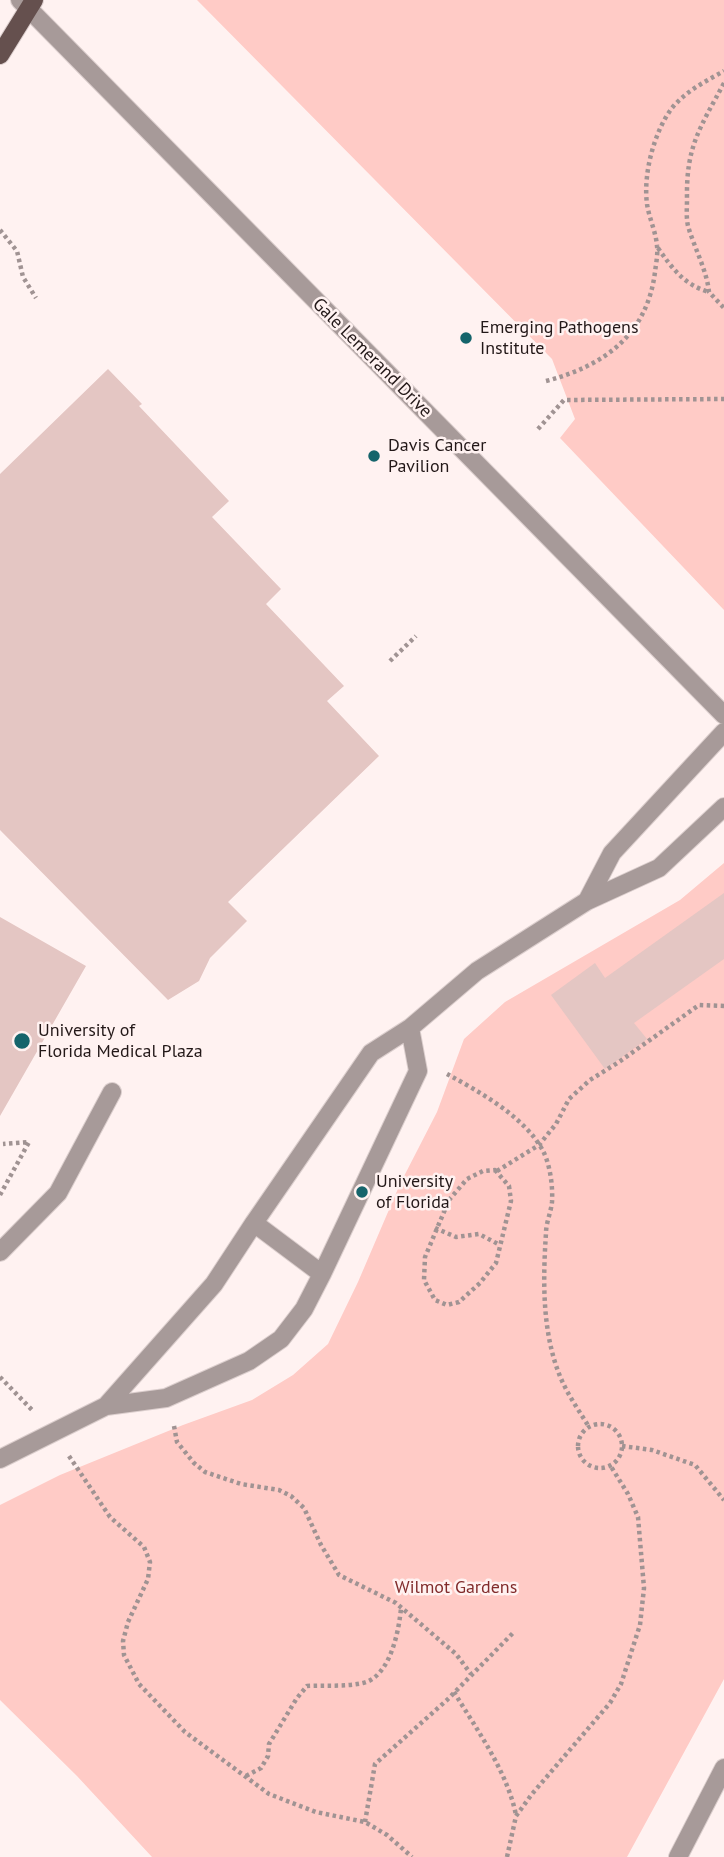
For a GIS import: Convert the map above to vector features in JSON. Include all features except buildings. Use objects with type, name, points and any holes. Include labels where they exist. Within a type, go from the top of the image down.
[{"type":"main road","points":[[0,55],[28,3]]},
{"type":"street","name":"Gale Lemerand Drive","points":[[28,3],[724,715]]},
{"type":"street","points":[[587,901],[611,853],[724,732]]},
{"type":"street","points":[[106,1406],[214,1284],[371,1053],[410,1028],[477,971],[587,901],[659,868],[724,807]]},
{"type":"street","points":[[0,1460],[106,1406],[166,1398],[248,1361],[281,1339],[304,1309],[322,1274],[418,1071],[418,1059],[410,1028]]},
{"type":"street","points":[[0,1252],[58,1193],[112,1092]]},
{"type":"street","points":[[254,1223],[322,1274]]},
{"type":"street","points":[[678,1857],[724,1768]]},
{"type":"path","points":[[547,381],[593,366],[612,352],[646,310],[653,285],[658,247],[647,204],[646,178],[659,134],[673,108],[699,84],[724,71]]},
{"type":"path","points":[[709,292],[708,278],[700,263],[686,220],[686,177],[698,129],[724,83]]},
{"type":"path","points":[[0,230],[17,251],[23,277],[36,298]]},
{"type":"path","points":[[658,247],[684,281],[694,288],[709,292],[724,308]]},
{"type":"path","points":[[538,429],[564,400],[724,399]]},
{"type":"path","points":[[390,661],[416,636]]},
{"type":"path","points":[[497,1171],[509,1186],[511,1201],[496,1263],[480,1283],[459,1302],[447,1305],[435,1300],[424,1280],[425,1257],[449,1200],[467,1180],[483,1171],[497,1171],[539,1145],[556,1124],[569,1099],[584,1084],[699,1005],[724,1006]]},
{"type":"path","points":[[438,1069],[507,1112],[539,1145],[548,1166],[552,1201],[546,1230],[545,1266],[549,1339],[558,1372],[589,1427]]},
{"type":"path","points":[[0,1195],[29,1142],[3,1144]]},
{"type":"path","points":[[435,1228],[456,1237],[479,1234],[500,1245]]},
{"type":"path","points":[[0,1377],[37,1415]]},
{"type":"path","points":[[172,1415],[177,1442],[194,1463],[205,1472],[242,1484],[279,1490],[291,1496],[304,1508],[339,1575],[381,1594],[401,1607],[456,1654],[471,1674]]},
{"type":"path","points":[[604,1424],[618,1432],[622,1446],[617,1461],[604,1469],[589,1466],[579,1454],[579,1439],[589,1427],[604,1424]]},
{"type":"path","points":[[622,1446],[652,1450],[695,1465],[724,1500]]},
{"type":"path","points":[[68,1455],[110,1517],[144,1547],[150,1562],[148,1579],[128,1622],[123,1641],[124,1656],[139,1684],[185,1732],[269,1794],[292,1804],[365,1822],[387,1835],[412,1857]]},
{"type":"path","points":[[516,1816],[610,1703],[628,1668],[640,1625],[644,1588],[638,1517],[610,1465]]},
{"type":"path","points":[[246,1776],[261,1768],[268,1756],[269,1744],[296,1698],[307,1686],[366,1683],[376,1678],[392,1650],[399,1630],[401,1607]]},
{"type":"path","points":[[365,1822],[375,1764],[454,1692],[514,1632]]},
{"type":"path","points":[[454,1692],[512,1795],[516,1816],[507,1857]]},
{"type":"green space","points":[[197,0],[724,0],[724,610],[560,438],[575,419],[552,359]]},
{"type":"green space","name":"Wilmot Gardens","points":[[724,863],[724,1679],[627,1857],[152,1857],[77,1776],[0,1700],[0,1505],[60,1475],[252,1400],[293,1375],[328,1344],[400,1184],[437,1112],[464,1039],[505,1002],[680,900]]},
{"type":"place","name":"Emerging Pathogens Institute","points":[[466,338]]},
{"type":"place","name":"Davis Cancer Pavilion","points":[[374,456]]},
{"type":"place","name":"University of Florida Medical Plaza","points":[[22,1041]]},
{"type":"place","name":"University of Florida","points":[[362,1192]]}]
